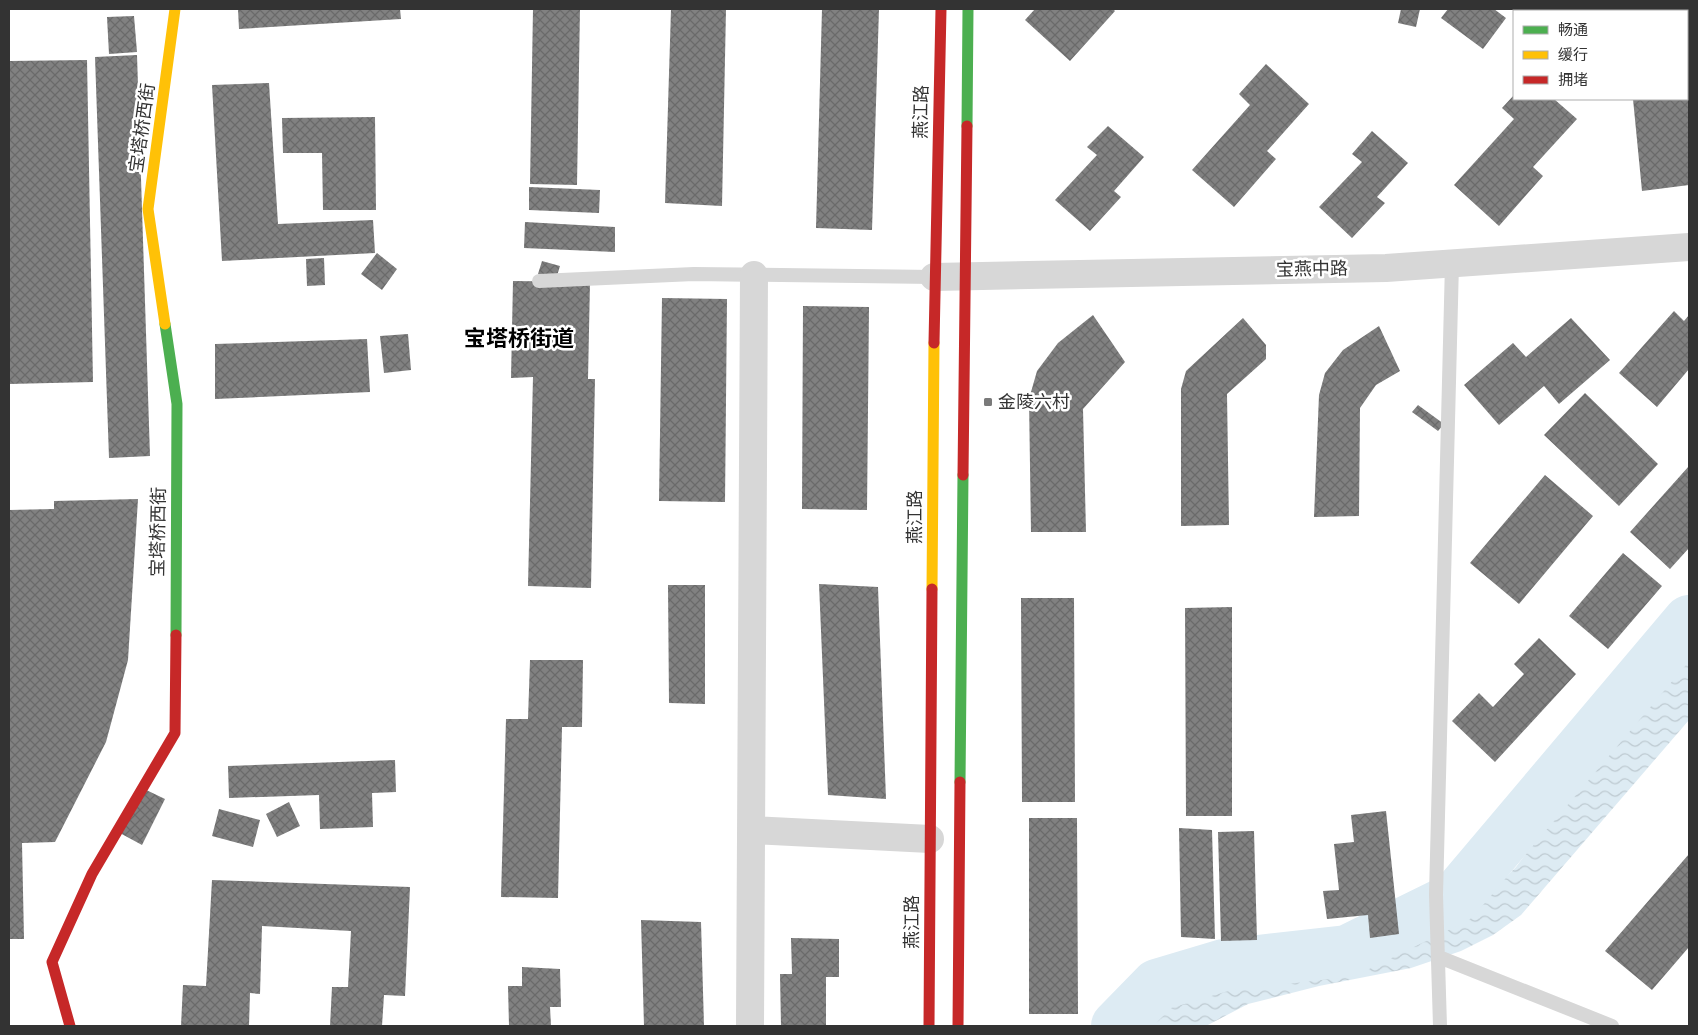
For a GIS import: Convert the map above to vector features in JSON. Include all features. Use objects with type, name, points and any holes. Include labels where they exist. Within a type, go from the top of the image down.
[{"type":"main road","name":"宝塔桥西街","points":[[70,1026],[52,962],[92,874],[175,734],[177,404],[148,209],[175,9]]},
{"type":"main road","name":"燕江路","points":[[928,1026],[934,277],[941,9]]},
{"type":"main road","points":[[958,1026],[968,9]]},
{"type":"street","name":"宝燕中路","points":[[934,277],[1386,268],[1689,247]]},
{"type":"street","points":[[750,1026],[754,275]]},
{"type":"street","points":[[752,830],[930,839]]},
{"type":"lane","points":[[1440,1026],[1436,895],[1452,263]]},
{"type":"lane","points":[[539,282],[694,274],[934,277]]},
{"type":"lane","points":[[1439,957],[1612,1026]]},
{"type":"water","points":[[1689,641],[1689,720],[1521,915],[1493,935],[1461,951],[1411,968],[1319,986],[1248,1004],[1206,1026],[1133,1026],[1197,986],[1235,969],[1306,949],[1431,925],[1454,915],[1488,895],[1516,867],[1654,682]]},
{"type":"building","points":[[238,9],[400,9],[401,19],[239,29]]},
{"type":"building","points":[[533,9],[580,9],[577,185],[530,184]]},
{"type":"building","points":[[671,9],[726,9],[722,206],[665,203]]},
{"type":"building","points":[[822,9],[879,9],[872,230],[816,228]]},
{"type":"building","points":[[1035,9],[1113,9],[1115,11],[1070,61],[1025,20]]},
{"type":"building","points":[[1401,9],[1420,9],[1416,27],[1398,23]]},
{"type":"building","points":[[1448,9],[1494,9],[1506,18],[1483,49],[1441,18]]},
{"type":"building","points":[[134,16],[137,52],[109,54],[107,17]]},
{"type":"building","points":[[1689,52],[1689,185],[1642,191],[1633,100],[1688,100]]},
{"type":"building","points":[[137,55],[150,456],[109,458],[95,57]]},
{"type":"building","points":[[87,60],[93,382],[9,384],[9,61]]},
{"type":"building","points":[[1266,64],[1309,104],[1267,151],[1276,159],[1234,207],[1192,170],[1250,105],[1239,94]]},
{"type":"building","points":[[269,83],[278,224],[373,220],[375,253],[222,261],[212,85]]},
{"type":"building","points":[[1513,96],[1513,100],[1555,100],[1577,119],[1533,167],[1543,176],[1499,226],[1454,185],[1514,119],[1502,108]]},
{"type":"building","points":[[375,117],[376,210],[323,210],[322,153],[283,153],[282,118]]},
{"type":"building","points":[[1108,126],[1144,157],[1114,191],[1121,197],[1090,231],[1055,200],[1097,155],[1087,147]]},
{"type":"building","points":[[1372,131],[1408,163],[1377,197],[1385,203],[1352,238],[1319,207],[1362,162],[1352,154]]},
{"type":"building","points":[[529,187],[600,190],[599,213],[529,210]]},
{"type":"building","points":[[525,222],[615,227],[615,252],[524,248]]},
{"type":"building","points":[[377,253],[397,269],[382,290],[361,274]]},
{"type":"building","points":[[324,258],[325,285],[307,286],[306,259]]},
{"type":"building","points":[[542,261],[560,266],[556,279],[538,274]]},
{"type":"building","points":[[513,281],[590,282],[588,379],[595,379],[591,588],[528,586],[533,377],[511,378]]},
{"type":"building","points":[[662,298],[727,299],[725,502],[659,501]]},
{"type":"building","points":[[803,306],[869,307],[867,510],[802,509]]},
{"type":"building","points":[[1674,311],[1684,321],[1689,315],[1689,369],[1657,407],[1619,373]]},
{"type":"building","points":[[1093,315],[1125,362],[1083,409],[1086,532],[1031,532],[1029,399],[1037,371],[1058,343]]},
{"type":"building","points":[[1243,318],[1266,345],[1266,359],[1227,394],[1229,525],[1181,526],[1181,389],[1186,371]]},
{"type":"building","points":[[1571,318],[1610,360],[1559,404],[1544,386],[1499,425],[1464,385],[1513,343],[1526,357]]},
{"type":"building","points":[[1379,326],[1400,371],[1376,385],[1360,408],[1359,516],[1314,517],[1319,395],[1325,373],[1343,350]]},
{"type":"building","points":[[408,334],[411,370],[384,373],[380,336]]},
{"type":"building","points":[[367,339],[370,392],[215,399],[215,344]]},
{"type":"building","points":[[1585,393],[1658,464],[1619,506],[1544,435]]},
{"type":"building","points":[[1418,405],[1444,424],[1438,431],[1412,412]]},
{"type":"building","points":[[1689,466],[1689,548],[1670,569],[1630,532]]},
{"type":"building","points":[[1545,475],[1593,516],[1519,604],[1470,563]]},
{"type":"building","points":[[138,499],[128,660],[106,742],[55,842],[22,843],[24,939],[9,939],[9,510],[54,509],[54,501]]},
{"type":"building","points":[[1623,553],[1662,586],[1608,649],[1569,616]]},
{"type":"building","points":[[819,584],[878,587],[886,799],[828,795]]},
{"type":"building","points":[[668,585],[705,585],[705,704],[669,703]]},
{"type":"building","points":[[1021,598],[1074,598],[1075,802],[1022,802]]},
{"type":"building","points":[[1232,607],[1232,816],[1186,816],[1185,608]]},
{"type":"building","points":[[1539,638],[1576,674],[1495,762],[1452,721],[1479,693],[1493,707],[1524,674],[1514,664]]},
{"type":"building","points":[[530,660],[583,660],[582,727],[562,727],[558,898],[501,897],[506,719],[528,719]]},
{"type":"building","points":[[395,760],[396,792],[372,793],[373,827],[320,829],[319,795],[229,798],[228,766]]},
{"type":"building","points":[[140,787],[165,799],[142,845],[118,832]]},
{"type":"building","points":[[289,802],[300,826],[277,837],[266,814]]},
{"type":"building","points":[[219,809],[260,820],[253,847],[212,836]]},
{"type":"building","points":[[1386,811],[1399,934],[1370,938],[1368,915],[1327,919],[1323,891],[1339,890],[1334,844],[1354,842],[1351,815]]},
{"type":"building","points":[[1029,818],[1077,818],[1078,1014],[1029,1014]]},
{"type":"building","points":[[1179,828],[1212,830],[1215,939],[1181,937]]},
{"type":"building","points":[[1254,831],[1257,940],[1221,941],[1218,832]]},
{"type":"building","points":[[1689,854],[1689,947],[1652,990],[1605,951]]},
{"type":"building","points":[[212,880],[410,887],[405,996],[384,995],[382,1026],[330,1026],[332,987],[348,987],[351,931],[262,926],[260,994],[250,993],[249,1026],[181,1026],[183,985],[206,986]]},
{"type":"building","points":[[641,920],[701,922],[704,1026],[644,1026]]},
{"type":"building","points":[[791,938],[839,939],[839,977],[826,977],[826,1026],[781,1026],[780,974],[792,974]]},
{"type":"building","points":[[522,967],[560,969],[561,1007],[550,1007],[551,1026],[509,1026],[508,986],[522,986]]},
{"type":"waterway","points":[[1117,1026],[1157,985],[1224,965],[1347,951],[1455,898],[1689,621]]},
{"type":"traffic: fast","points":[[967,126],[968,9]]},
{"type":"traffic: fast","points":[[165,324],[177,404],[176,635]]},
{"type":"traffic: fast","points":[[960,782],[963,475]]},
{"type":"traffic: slow","points":[[165,324],[148,209],[175,9]]},
{"type":"traffic: slow","points":[[932,589],[934,343]]},
{"type":"traffic: jam","points":[[934,343],[941,9]]},
{"type":"traffic: jam","points":[[963,475],[967,126]]},
{"type":"traffic: jam","points":[[929,1026],[932,589]]},
{"type":"traffic: jam","points":[[70,1026],[52,962],[92,874],[175,733],[176,635]]},
{"type":"traffic: jam","points":[[958,1026],[960,782]]},
{"type":"place","name":"金陵六村","points":[[988,402]]},
{"type":"district","name":"宝塔桥街道","points":[[519,338]]}]
